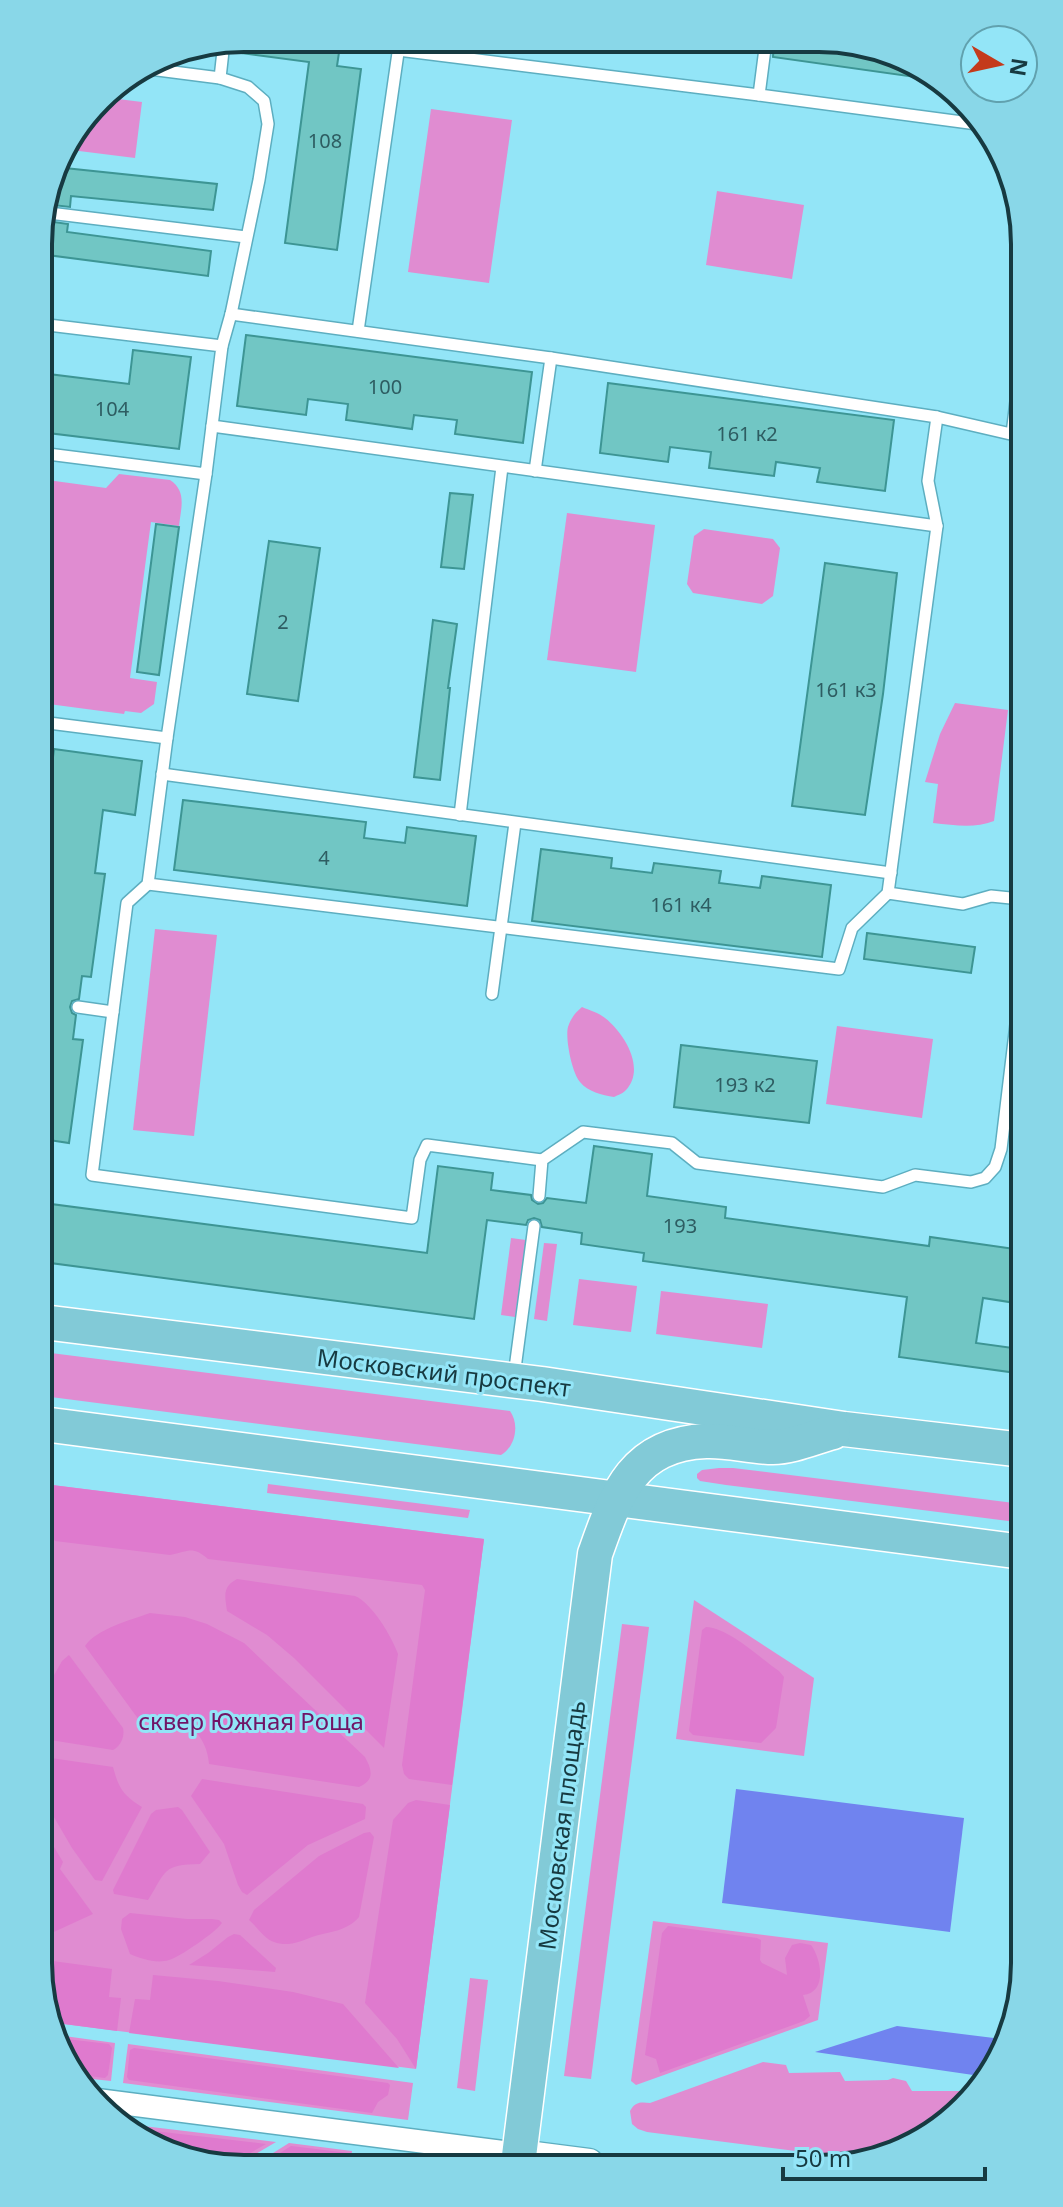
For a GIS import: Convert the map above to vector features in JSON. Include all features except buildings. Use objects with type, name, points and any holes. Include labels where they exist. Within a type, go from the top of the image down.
[{"type":"main road","name":"Московский проспект","points":[[52,1323],[514,1381],[844,1429],[1011,1449]]},
{"type":"main road","points":[[52,1425],[1011,1550]]},
{"type":"main road","name":"Московский проспект","points":[[615,1499],[645,1462],[655,1454],[682,1444],[707,1441],[776,1447],[844,1429]]},
{"type":"main road","name":"Московская площадь","points":[[520,2155],[595,1554],[615,1499]]},
{"type":"street","points":[[112,2102],[490,2155]]},
{"type":"lane","points":[[358,331],[398,52]]},
{"type":"lane","points":[[455,52],[968,123]]},
{"type":"lane","points":[[759,95],[765,52]]},
{"type":"lane","points":[[217,78],[220,54]]},
{"type":"lane","points":[[162,71],[217,78],[248,87],[264,101],[268,124],[259,180],[222,346],[148,884],[127,903],[92,1175],[412,1218],[420,1160],[427,1145],[542,1160],[583,1132],[672,1143],[697,1163],[811,1179],[883,1187],[915,1175],[971,1182],[985,1178],[995,1167],[1001,1149],[1011,1076]]},
{"type":"lane","points":[[55,214],[246,237]]},
{"type":"lane","points":[[231,314],[551,358],[937,417],[1011,434]]},
{"type":"lane","points":[[52,325],[222,346]]},
{"type":"lane","points":[[535,471],[551,358]]},
{"type":"lane","points":[[148,884],[839,969],[852,928],[888,893],[937,526],[928,481],[937,417]]},
{"type":"lane","points":[[212,426],[937,526]]},
{"type":"lane","points":[[52,455],[206,474]]},
{"type":"lane","points":[[460,815],[502,467]]},
{"type":"lane","points":[[52,723],[167,738]]},
{"type":"lane","points":[[162,774],[891,873]]},
{"type":"lane","points":[[492,994],[515,823]]},
{"type":"lane","points":[[888,893],[963,904],[991,896],[1011,898]]},
{"type":"lane","points":[[78,1007],[113,1012]]},
{"type":"lane","points":[[539,1196],[542,1160]]},
{"type":"lane","points":[[514,1381],[534,1226]]},
{"type":"green space","points":[[118,99],[142,102],[135,158],[77,151],[100,117]]},
{"type":"green space","points":[[431,109],[512,120],[489,283],[408,272]]},
{"type":"green space","points":[[717,191],[804,205],[792,279],[706,265]]},
{"type":"green space","points":[[119,474],[170,480],[181,495],[179,526],[151,522],[130,678],[157,682],[154,704],[141,713],[125,711],[124,714],[52,704],[52,481],[106,488]]},
{"type":"green space","points":[[567,513],[655,525],[636,672],[547,660]]},
{"type":"green space","points":[[704,529],[773,539],[780,548],[773,596],[762,604],[693,593],[687,584],[694,536]]},
{"type":"green space","points":[[955,703],[1008,710],[994,821],[979,825],[933,823],[938,784],[925,782],[940,734]]},
{"type":"green space","points":[[155,929],[217,935],[194,1136],[133,1130]]},
{"type":"green space","points":[[582,1007],[600,1015],[612,1025],[630,1052],[634,1072],[631,1082],[625,1091],[614,1097],[587,1088],[574,1071],[567,1032],[572,1018]]},
{"type":"green space","points":[[837,1026],[933,1039],[922,1118],[826,1104]]},
{"type":"green space","points":[[511,1238],[526,1240],[515,1317],[501,1315]]},
{"type":"green space","points":[[544,1243],[557,1244],[547,1321],[534,1319]]},
{"type":"green space","points":[[579,1279],[637,1286],[631,1332],[573,1325]]},
{"type":"green space","points":[[661,1291],[768,1304],[762,1348],[656,1334]]},
{"type":"green space","points":[[52,1353],[510,1411],[515,1423],[514,1435],[510,1447],[501,1455],[52,1397]]},
{"type":"green space","points":[[733,1468],[1011,1503],[1011,1521],[700,1481],[697,1474],[702,1470]]},
{"type":"green space","points":[[268,1484],[470,1510],[468,1518],[267,1493]]},
{"type":"green space","name":"сквер Южная Роща","points":[[52,1485],[484,1539],[416,2069],[63,2024],[52,1963]]},
{"type":"green space","points":[[52,1485],[484,1539],[452,1785],[409,1779],[402,1765],[425,1590],[422,1585],[208,1559],[194,1551],[170,1555],[55,1541],[52,1536]]},
{"type":"green space","points":[[237,1579],[355,1596],[374,1613],[398,1654],[384,1748],[294,1658],[267,1635],[227,1611],[227,1589]]},
{"type":"green space","points":[[694,1600],[814,1678],[804,1756],[676,1739]]},
{"type":"green space","points":[[150,1613],[185,1617],[207,1624],[244,1643],[365,1757],[370,1770],[368,1781],[359,1787],[209,1764],[200,1737],[186,1724],[158,1717],[139,1720],[85,1646],[105,1630]]},
{"type":"green space","points":[[622,1624],[649,1627],[591,2079],[564,2076]]},
{"type":"green space","points":[[706,1627],[734,1638],[784,1677],[776,1728],[761,1743],[693,1735],[689,1731],[702,1630]]},
{"type":"green space","points":[[69,1655],[123,1728],[122,1740],[113,1750],[52,1740],[52,1679]]},
{"type":"green space","points":[[52,1758],[113,1767],[123,1791],[142,1807],[102,1881],[95,1880],[52,1814]]},
{"type":"green space","points":[[202,1779],[363,1804],[366,1807],[365,1819],[308,1845],[247,1895],[238,1885],[224,1844],[191,1796]]},
{"type":"green space","points":[[416,1800],[450,1805],[416,2069],[397,2039],[365,2003],[393,1820],[408,1803]]},
{"type":"green space","points":[[178,1807],[210,1852],[200,1864],[179,1866],[167,1871],[148,1900],[114,1894],[113,1890],[151,1814],[156,1810]]},
{"type":"green space","points":[[370,1832],[374,1837],[359,1917],[349,1926],[284,1944],[267,1938],[249,1920],[254,1910],[319,1856]]},
{"type":"green space","points":[[52,1844],[63,1862],[60,1869],[93,1914],[52,1933]]},
{"type":"green space","points":[[130,1913],[212,1919],[222,1923],[181,1954],[169,1960],[154,1961],[130,1954],[121,1929],[122,1919]]},
{"type":"green space","points":[[653,1921],[828,1943],[818,2020],[636,2085],[631,2081]]},
{"type":"green space","points":[[668,1926],[757,1938],[761,1940],[762,1963],[787,1975],[785,1958],[792,1945],[811,1945],[818,1959],[820,1975],[816,1988],[803,1995],[810,2016],[804,2021],[660,2073],[656,2059],[645,2055],[662,1933]]},
{"type":"green space","points":[[234,1934],[240,1935],[276,1968],[275,1972],[189,1965]]},
{"type":"green space","points":[[52,1961],[112,1969],[109,1997],[121,1998],[117,2031],[63,2024],[54,1988]]},
{"type":"green space","points":[[153,1975],[293,1992],[343,2004],[399,2068],[129,2033],[135,1999],[150,2000]]},
{"type":"green space","points":[[470,1978],[488,1980],[475,2091],[457,2088]]},
{"type":"green space","points":[[67,2036],[115,2043],[111,2081],[91,2079]]},
{"type":"green space","points":[[68,2039],[109,2044],[112,2048],[105,2078],[89,2076]]},
{"type":"green space","points":[[128,2044],[413,2083],[408,2120],[123,2083]]},
{"type":"green space","points":[[134,2048],[390,2085],[388,2095],[378,2102],[372,2113],[129,2080],[130,2050]]},
{"type":"green space","points":[[763,2062],[786,2065],[789,2073],[840,2072],[845,2081],[893,2078],[906,2081],[912,2091],[963,2090],[926,2123],[904,2135],[869,2148],[824,2155],[647,2132],[632,2124],[630,2111],[636,2104],[650,2103]]},
{"type":"green space","points":[[144,2126],[276,2142],[254,2155],[219,2153],[182,2145]]},
{"type":"green space","points":[[151,2131],[266,2144],[247,2155],[219,2153],[182,2145]]},
{"type":"green space","points":[[289,2143],[352,2151],[351,2155],[270,2155]]},
{"type":"green space","points":[[291,2146],[349,2153],[349,2155],[277,2155]]},
{"type":"water","points":[[736,1789],[964,1818],[950,1932],[722,1903]]},
{"type":"water","points":[[897,2026],[995,2038],[974,2075],[815,2052]]}]
